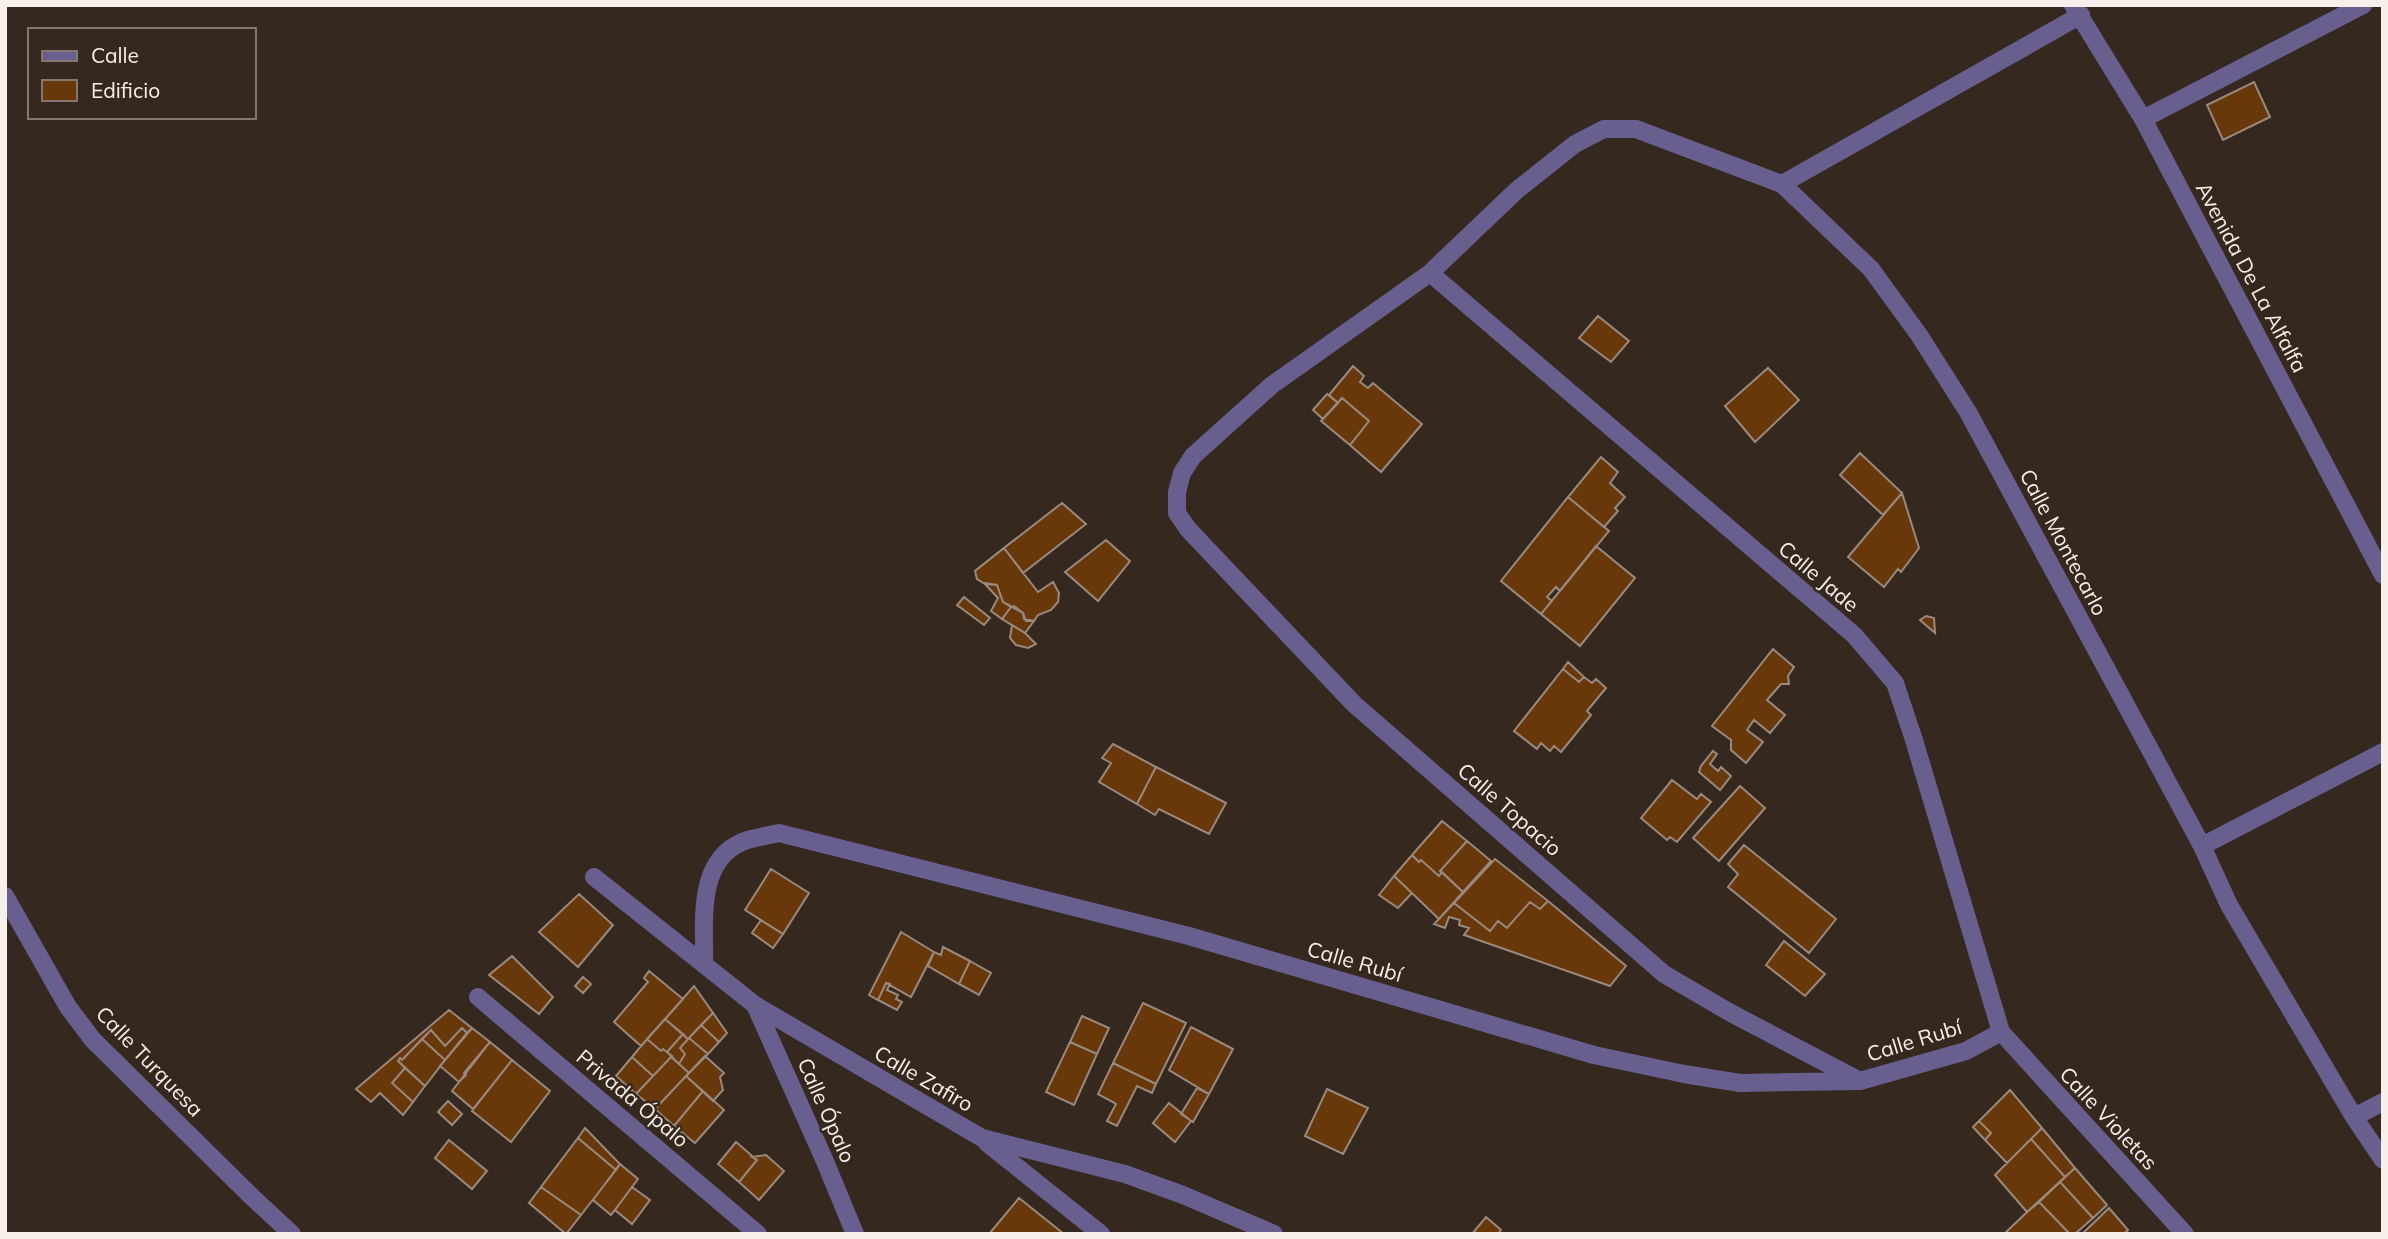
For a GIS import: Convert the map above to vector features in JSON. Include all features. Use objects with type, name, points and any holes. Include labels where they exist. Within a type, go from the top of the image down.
[{"type":"street","points":[[2143,119],[2363,5]]},
{"type":"street","points":[[1782,184],[2077,10]]},
{"type":"street","name":"Avenida De La Alfalfa","points":[[2077,10],[2143,119],[2383,575]]},
{"type":"street","name":"Calle Montecarlo","points":[[1430,273],[1517,190],[1575,144],[1604,128],[1636,129],[1782,184],[1871,269],[1926,346],[1968,412],[2202,846],[2229,905],[2354,1117],[2383,1160]]},
{"type":"street","name":"Calle Topacio","points":[[1430,273],[1272,385],[1193,456],[1182,473],[1177,492],[1177,513],[1188,529],[1354,704],[1664,974],[1729,1012],[1860,1081]]},
{"type":"street","name":"Calle Jade","points":[[1430,273],[1854,635],[1895,683],[2001,1032]]},
{"type":"street","points":[[2202,846],[2383,751]]},
{"type":"street","name":"Calle Rubí","points":[[704,963],[705,905],[710,874],[722,856],[741,842],[779,833],[1189,936],[1594,1055],[1684,1074],[1740,1083],[1860,1081],[1966,1051],[2001,1032]]},
{"type":"street","name":"Calle Zafiro","points":[[594,877],[755,1005],[982,1138],[1125,1174],[1183,1195],[1274,1234]]},
{"type":"street","name":"Calle Turquesa","points":[[5,896],[68,1007],[93,1040],[292,1234]]},
{"type":"street","name":"Privada Ópalo","points":[[478,997],[758,1234]]},
{"type":"street","name":"Calle Ópalo","points":[[755,1005],[855,1234]]},
{"type":"street","name":"Calle Violetas","points":[[2001,1032],[2185,1234]]},
{"type":"street","points":[[2354,1117],[2383,1102]]},
{"type":"street","points":[[982,1138],[1101,1234]]},
{"type":"building","points":[[2254,82],[2270,117],[2223,140],[2207,105]]},
{"type":"building","points":[[1598,316],[1629,341],[1611,362],[1579,338]]},
{"type":"building","points":[[1353,366],[1364,376],[1360,382],[1368,388],[1373,383],[1422,424],[1381,472],[1350,445],[1369,421],[1342,398],[1338,403],[1329,395]]},
{"type":"building","points":[[1768,368],[1799,400],[1755,442],[1725,406]]},
{"type":"building","points":[[1327,394],[1338,403],[1323,419],[1313,410]]},
{"type":"building","points":[[1342,398],[1369,421],[1350,445],[1321,421]]},
{"type":"building","points":[[1860,453],[1902,493],[1883,515],[1840,475]]},
{"type":"building","points":[[1601,457],[1618,472],[1610,483],[1625,497],[1615,508],[1618,511],[1604,527],[1568,497]]},
{"type":"building","points":[[1902,493],[1919,548],[1901,572],[1898,569],[1884,587],[1848,557]]},
{"type":"building","points":[[1568,497],[1609,531],[1560,591],[1556,587],[1547,597],[1552,601],[1541,614],[1501,581]]},
{"type":"building","points":[[1062,503],[1086,524],[1023,573],[1004,548]]},
{"type":"building","points":[[1106,540],[1130,561],[1098,601],[1065,572]]},
{"type":"building","points":[[1596,546],[1635,578],[1580,646],[1541,614]]},
{"type":"building","points":[[1004,548],[1038,592],[1053,582],[1059,593],[1058,602],[1051,610],[1038,615],[1034,621],[1026,621],[1023,613],[1003,602],[997,585],[985,584],[977,579],[975,571]]},
{"type":"building","points":[[984,583],[997,585],[1003,602],[1011,607],[1002,619],[991,611],[998,598]]},
{"type":"building","points":[[964,597],[990,618],[984,625],[957,605]]},
{"type":"building","points":[[1014,606],[1023,613],[1024,619],[1034,621],[1025,633],[1002,619]]},
{"type":"building","points":[[1926,616],[1934,618],[1935,633],[1920,620]]},
{"type":"building","points":[[1012,625],[1036,644],[1028,648],[1016,645],[1010,638]]},
{"type":"building","points":[[1773,649],[1794,667],[1788,676],[1789,684],[1781,684],[1767,700],[1785,715],[1770,733],[1754,720],[1747,730],[1763,742],[1746,763],[1731,750],[1731,740],[1712,726]]},
{"type":"building","points":[[1568,662],[1584,677],[1579,682],[1563,669]]},
{"type":"building","points":[[1563,669],[1579,682],[1584,677],[1592,683],[1596,679],[1606,688],[1587,711],[1591,715],[1561,752],[1554,746],[1550,751],[1541,743],[1537,749],[1514,731]]},
{"type":"building","points":[[1113,744],[1156,767],[1137,804],[1099,782],[1111,763],[1102,758]]},
{"type":"building","points":[[1713,751],[1717,754],[1710,764],[1718,771],[1721,767],[1731,776],[1720,790],[1699,772]]},
{"type":"building","points":[[1156,767],[1226,803],[1209,834],[1159,809],[1155,815],[1137,804]]},
{"type":"building","points":[[1672,780],[1697,799],[1701,794],[1711,802],[1677,842],[1670,837],[1667,840],[1641,818]]},
{"type":"building","points":[[1740,786],[1765,808],[1719,861],[1693,838]]},
{"type":"building","points":[[1442,821],[1467,841],[1440,871],[1442,872],[1439,876],[1412,855]]},
{"type":"building","points":[[1467,841],[1491,861],[1463,892],[1440,871]]},
{"type":"building","points":[[1744,845],[1836,919],[1809,953],[1728,887],[1738,874],[1728,864]]},
{"type":"building","points":[[1412,855],[1439,876],[1442,872],[1463,892],[1439,919],[1394,876]]},
{"type":"building","points":[[1495,859],[1548,901],[1540,909],[1530,902],[1507,928],[1498,921],[1490,931],[1454,903]]},
{"type":"building","points":[[771,869],[809,893],[783,934],[745,910]]},
{"type":"building","points":[[1394,876],[1412,893],[1398,908],[1379,895]]},
{"type":"building","points":[[579,894],[613,925],[578,967],[539,932]]},
{"type":"building","points":[[1548,901],[1626,966],[1610,986],[1464,935],[1469,928],[1459,925],[1460,920],[1449,917],[1445,928],[1434,924],[1454,903],[1490,931],[1498,921],[1507,928],[1530,902],[1540,909]]},
{"type":"building","points":[[761,920],[783,934],[773,948],[752,933]]},
{"type":"building","points":[[901,932],[934,952],[911,997],[886,983],[878,1000],[869,995]]},
{"type":"building","points":[[1784,941],[1825,974],[1805,996],[1766,965]]},
{"type":"building","points":[[943,947],[970,961],[959,984],[928,966],[934,952],[941,955]]},
{"type":"building","points":[[512,956],[553,997],[539,1014],[489,975]]},
{"type":"building","points":[[970,961],[991,973],[979,995],[959,984]]},
{"type":"building","points":[[649,971],[683,999],[641,1046],[614,1022],[648,982],[644,978]]},
{"type":"building","points":[[583,977],[591,984],[583,993],[575,986]]},
{"type":"building","points":[[886,983],[890,984],[887,990],[898,995],[896,999],[902,1002],[897,1010],[878,1000]]},
{"type":"building","points":[[694,986],[713,1013],[688,1039],[665,1019]]},
{"type":"building","points":[[1143,1003],[1186,1023],[1156,1084],[1113,1063]]},
{"type":"building","points":[[449,1010],[472,1028],[467,1033],[462,1028],[445,1046],[431,1030],[402,1060],[400,1058],[398,1061],[405,1068],[392,1083],[413,1102],[403,1115],[380,1093],[371,1102],[356,1089]]},
{"type":"building","points":[[713,1013],[727,1033],[719,1042],[701,1025]]},
{"type":"building","points":[[1082,1016],[1109,1028],[1097,1054],[1070,1042]]},
{"type":"building","points":[[665,1019],[683,1034],[667,1052],[663,1049],[661,1051],[647,1039]]},
{"type":"building","points":[[701,1025],[719,1042],[708,1054],[689,1038]]},
{"type":"building","points":[[1191,1027],[1233,1049],[1209,1094],[1169,1070]]},
{"type":"building","points":[[462,1028],[467,1033],[445,1060],[422,1039],[431,1030],[445,1046]]},
{"type":"building","points":[[472,1028],[490,1042],[459,1082],[440,1066]]},
{"type":"building","points":[[683,1034],[688,1039],[680,1048],[685,1054],[679,1064],[667,1052]]},
{"type":"building","points":[[689,1038],[708,1054],[689,1073],[679,1064],[685,1054],[680,1048]]},
{"type":"building","points":[[422,1039],[445,1060],[425,1086],[398,1061]]},
{"type":"building","points":[[647,1039],[672,1056],[653,1076],[632,1057]]},
{"type":"building","points":[[490,1042],[512,1060],[473,1109],[452,1091]]},
{"type":"building","points":[[1070,1042],[1097,1054],[1074,1105],[1046,1092]]},
{"type":"building","points":[[705,1056],[724,1073],[720,1077],[723,1090],[713,1101],[686,1076]]},
{"type":"building","points":[[632,1057],[653,1076],[636,1094],[616,1076]]},
{"type":"building","points":[[671,1057],[689,1073],[655,1109],[636,1094]]},
{"type":"building","points":[[512,1060],[550,1091],[511,1142],[472,1111]]},
{"type":"building","points":[[1113,1063],[1156,1084],[1152,1093],[1137,1086],[1117,1126],[1107,1121],[1116,1104],[1098,1094]]},
{"type":"building","points":[[405,1068],[425,1086],[413,1102],[392,1083]]},
{"type":"building","points":[[686,1076],[703,1091],[674,1126],[655,1109]]},
{"type":"building","points":[[1197,1088],[1209,1094],[1193,1122],[1181,1114]]},
{"type":"building","points":[[1327,1089],[1368,1108],[1343,1154],[1305,1136]]},
{"type":"building","points":[[2010,1090],[2042,1128],[2007,1163],[1985,1140],[1991,1133],[1979,1121]]},
{"type":"building","points":[[703,1091],[724,1110],[695,1143],[674,1126]]},
{"type":"building","points":[[448,1101],[462,1114],[452,1125],[438,1112]]},
{"type":"building","points":[[1169,1103],[1191,1121],[1175,1142],[1153,1123]]},
{"type":"building","points":[[1979,1121],[1991,1133],[1985,1140],[1973,1127]]},
{"type":"building","points":[[585,1128],[620,1164],[616,1170],[578,1138]]},
{"type":"building","points":[[2042,1128],[2075,1168],[2065,1177],[2031,1139]]},
{"type":"building","points":[[578,1138],[616,1170],[581,1215],[541,1187]]},
{"type":"building","points":[[2031,1139],[2065,1177],[2027,1212],[1995,1175]]},
{"type":"building","points":[[449,1140],[487,1171],[472,1189],[435,1158]]},
{"type":"building","points":[[736,1142],[757,1160],[739,1182],[718,1164]]},
{"type":"building","points":[[766,1155],[784,1171],[759,1200],[739,1182],[757,1160],[752,1157]]},
{"type":"building","points":[[620,1164],[638,1179],[611,1215],[593,1200]]},
{"type":"building","points":[[2075,1168],[2107,1205],[2093,1218],[2060,1182]]},
{"type":"building","points":[[2060,1182],[2093,1218],[2075,1234],[2070,1234],[2039,1202]]},
{"type":"building","points":[[541,1187],[581,1215],[566,1234],[529,1203]]},
{"type":"building","points":[[632,1187],[650,1200],[632,1224],[615,1210]]},
{"type":"building","points":[[1019,1198],[1064,1234],[989,1234]]},
{"type":"building","points":[[2039,1202],[2070,1234],[2004,1234],[2027,1212]]},
{"type":"building","points":[[2109,1208],[2128,1230],[2124,1234],[2082,1234]]},
{"type":"building","points":[[1486,1217],[1501,1230],[1498,1234],[1472,1234]]}]
